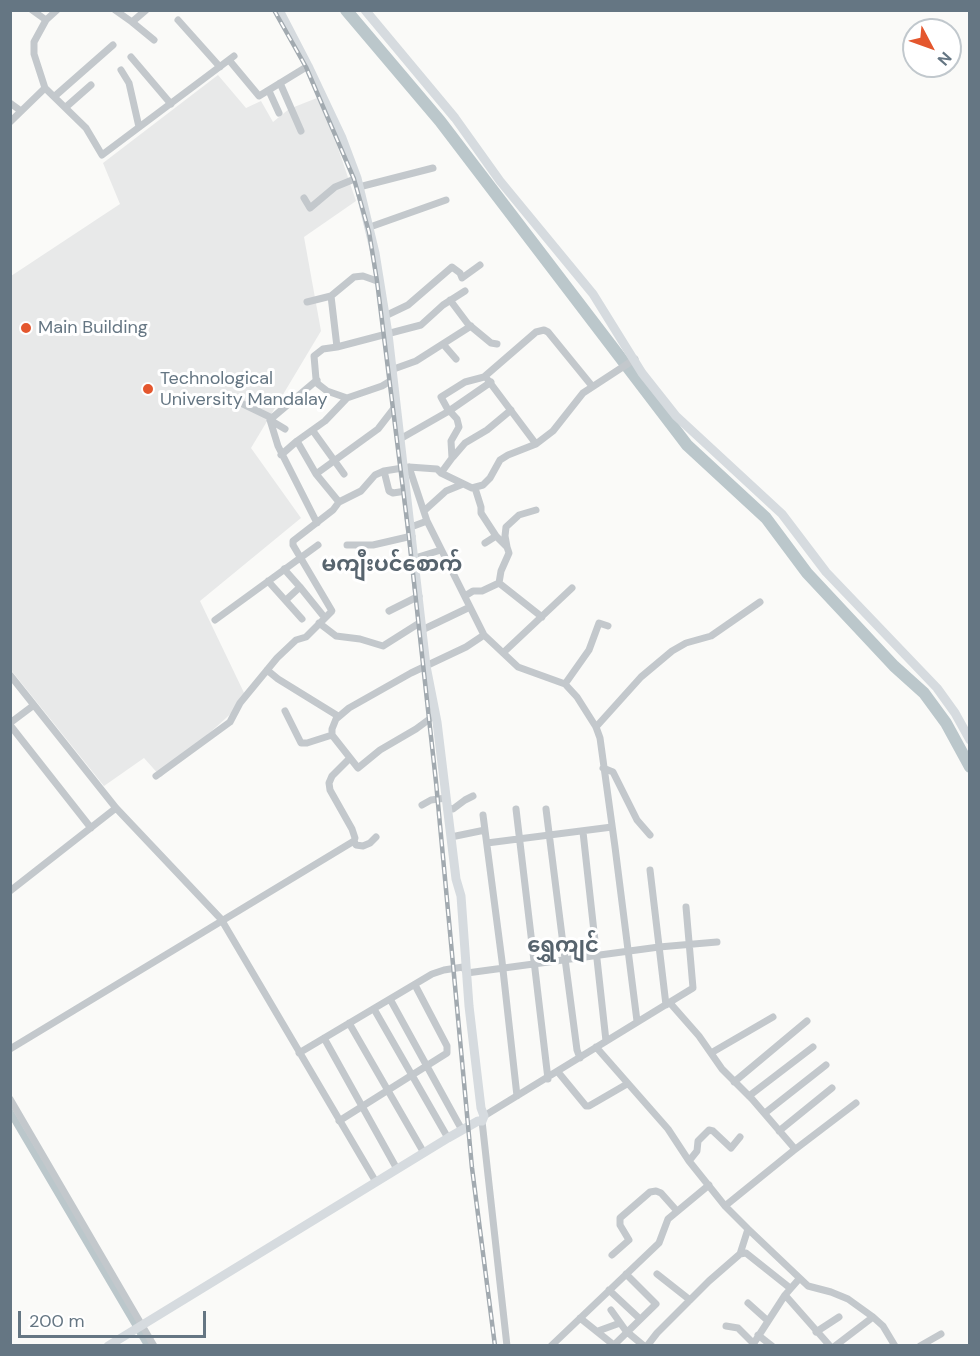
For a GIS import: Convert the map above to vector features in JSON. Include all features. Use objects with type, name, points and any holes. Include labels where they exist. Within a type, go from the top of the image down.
[{"type":"street","points":[[32,10],[46,20]]},
{"type":"street","points":[[57,10],[46,20],[34,42],[34,54],[45,88],[86,128],[102,155],[231,58],[258,95],[263,95],[308,66]]},
{"type":"street","points":[[116,10],[154,40]]},
{"type":"street","points":[[132,22],[146,10]]},
{"type":"street","points":[[279,10],[342,138],[358,182],[370,227],[380,284],[400,439],[406,467],[427,521],[484,635],[518,667],[565,684],[587,711],[600,738],[637,1021]]},
{"type":"street","points":[[365,10],[455,118],[500,181],[593,294],[632,361],[676,416],[782,514],[826,572],[937,688],[955,713],[969,740]]},
{"type":"street","points":[[178,20],[220,67]]},
{"type":"street","points":[[54,96],[113,45]]},
{"type":"street","points":[[131,57],[171,105]]},
{"type":"street","points":[[121,70],[129,83],[139,127]]},
{"type":"street","points":[[280,83],[301,131]]},
{"type":"street","points":[[66,107],[91,86]]},
{"type":"street","points":[[10,122],[45,88]]},
{"type":"street","points":[[268,91],[279,113]]},
{"type":"street","points":[[10,103],[21,111]]},
{"type":"street","points":[[304,198],[310,208],[335,187],[433,168]]},
{"type":"street","points":[[370,227],[446,200]]},
{"type":"street","points":[[385,316],[408,305],[452,267],[462,278],[480,265]]},
{"type":"street","points":[[307,302],[331,296],[354,277],[363,276],[377,280],[380,284]]},
{"type":"street","points":[[347,398],[327,391],[318,384],[314,356],[324,349],[422,325],[450,300],[465,291]]},
{"type":"street","points":[[331,296],[337,347]]},
{"type":"street","points":[[450,300],[471,326],[491,343],[497,344]]},
{"type":"street","points":[[281,455],[313,431],[347,398],[382,386],[391,375],[471,326]]},
{"type":"street","points":[[452,458],[451,441],[459,427],[457,419],[449,411],[441,396],[465,382],[484,377],[536,332],[544,330],[549,332],[592,386]]},
{"type":"street","points":[[443,344],[456,359]]},
{"type":"street","points":[[156,776],[230,722],[240,703],[267,670],[296,640],[306,637],[333,609],[293,543],[333,510],[339,502],[361,491],[375,475],[406,467],[437,469],[475,488],[483,485],[490,478],[500,460],[537,444],[553,431],[583,393],[632,361]]},
{"type":"street","points":[[484,377],[491,382],[537,444]]},
{"type":"street","points":[[271,419],[317,380]]},
{"type":"street","points":[[400,439],[449,411],[491,382]]},
{"type":"street","points":[[243,404],[285,429]]},
{"type":"street","points":[[316,474],[378,429],[395,407]]},
{"type":"street","points":[[441,473],[465,443],[487,430],[511,410]]},
{"type":"street","points":[[271,419],[281,455],[317,522]]},
{"type":"street","points":[[313,431],[344,474]]},
{"type":"street","points":[[297,441],[316,474],[339,502]]},
{"type":"street","points":[[406,467],[406,491],[426,666],[435,715],[456,879],[461,896],[472,1038],[507,1346]]},
{"type":"street","points":[[384,471],[389,491],[393,493],[406,491]]},
{"type":"street","points":[[424,512],[446,491],[464,484]]},
{"type":"street","points":[[475,488],[481,513],[496,536],[507,547]]},
{"type":"street","points":[[499,583],[501,571],[509,554],[505,536],[506,527],[519,515],[536,510]]},
{"type":"street","points":[[347,545],[373,545],[411,531],[427,521]]},
{"type":"street","points":[[484,543],[496,536]]},
{"type":"street","points":[[215,620],[318,545]]},
{"type":"street","points":[[415,558],[441,550]]},
{"type":"street","points":[[284,570],[300,587],[322,621],[336,636],[360,639],[382,646],[421,626],[470,607]]},
{"type":"street","points":[[268,581],[302,619]]},
{"type":"street","points":[[465,596],[473,591],[482,591],[499,583]]},
{"type":"street","points":[[499,583],[542,616]]},
{"type":"street","points":[[286,600],[300,587]]},
{"type":"street","points":[[504,652],[572,588]]},
{"type":"street","points":[[389,611],[419,596]]},
{"type":"street","points":[[596,727],[641,677],[672,651],[711,636],[760,602]]},
{"type":"street","points":[[565,684],[589,650],[599,623],[608,626]]},
{"type":"street","points":[[435,715],[380,750],[358,768],[332,735],[332,729],[338,716],[368,696],[466,647],[484,635]]},
{"type":"street","points":[[267,670],[338,716]]},
{"type":"street","points":[[10,675],[116,808],[222,920],[376,1182]]},
{"type":"street","points":[[34,705],[10,724],[91,828]]},
{"type":"street","points":[[285,711],[301,743],[332,735]]},
{"type":"street","points":[[350,758],[332,776],[329,783],[330,790],[352,829],[356,845],[363,846],[376,837]]},
{"type":"street","points":[[603,768],[613,772],[637,820],[650,835]]},
{"type":"street","points":[[422,805],[431,800],[447,803],[453,809],[473,796]]},
{"type":"street","points":[[10,891],[116,808]]},
{"type":"street","points":[[516,809],[548,1079]]},
{"type":"street","points":[[546,809],[577,1050],[580,1058]]},
{"type":"street","points":[[483,815],[517,1096]]},
{"type":"street","points":[[487,843],[612,827]]},
{"type":"street","points":[[451,837],[485,830]]},
{"type":"street","points":[[583,832],[606,1041]]},
{"type":"street","points":[[10,1049],[354,841]]},
{"type":"street","points":[[650,870],[668,1004],[795,1149]]},
{"type":"street","points":[[108,1346],[397,1168],[483,1119],[693,988],[686,907]]},
{"type":"street","points":[[467,973],[717,942]]},
{"type":"street","points":[[299,1053],[444,969],[463,967],[467,973]]},
{"type":"street","points":[[339,1121],[444,1056],[448,1051],[415,985]]},
{"type":"street","points":[[390,999],[462,1130]]},
{"type":"street","points":[[374,1009],[448,1138]]},
{"type":"street","points":[[711,1053],[773,1017]]},
{"type":"street","points":[[734,1082],[807,1021]]},
{"type":"street","points":[[350,1023],[424,1153]]},
{"type":"street","points":[[324,1038],[397,1168]]},
{"type":"street","points":[[596,1047],[668,1129],[689,1161],[748,1229],[811,1288],[831,1292],[848,1299],[873,1317],[887,1332],[895,1346]]},
{"type":"street","points":[[749,1096],[813,1047]]},
{"type":"street","points":[[765,1113],[826,1065]]},
{"type":"street","points":[[558,1072],[586,1106],[627,1083]]},
{"type":"street","points":[[779,1131],[832,1088]]},
{"type":"street","points":[[10,1100],[138,1327],[154,1346]]},
{"type":"street","points":[[726,1206],[795,1149],[856,1103]]},
{"type":"street","points":[[689,1161],[697,1150],[698,1140],[709,1130],[731,1148],[740,1137]]},
{"type":"street","points":[[551,1346],[659,1243],[668,1219],[709,1185]]},
{"type":"street","points":[[612,1255],[629,1240],[620,1225],[620,1218],[650,1192],[661,1193],[677,1211]]},
{"type":"street","points":[[611,1310],[626,1331],[646,1346],[690,1300],[740,1254],[748,1229]]},
{"type":"street","points":[[740,1254],[746,1253],[790,1288]]},
{"type":"street","points":[[580,1318],[615,1345],[626,1331],[656,1304],[626,1274]]},
{"type":"street","points":[[657,1274],[690,1300]]},
{"type":"street","points":[[726,1326],[738,1328],[753,1344],[785,1295],[799,1279]]},
{"type":"street","points":[[609,1290],[640,1319]]},
{"type":"street","points":[[785,1295],[830,1346]]},
{"type":"street","points":[[748,1303],[768,1321]]},
{"type":"street","points":[[816,1332],[839,1317]]},
{"type":"street","points":[[835,1346],[873,1317]]},
{"type":"street","points":[[598,1330],[620,1323]]},
{"type":"street","points":[[920,1346],[941,1334]]},
{"type":"street","points":[[758,1335],[772,1346]]},
{"type":"shaded area","name":"Technological University Mandalay","points":[[218,75],[246,108],[261,101],[273,122],[289,109],[317,98],[338,148],[356,201],[304,237],[321,331],[251,448],[301,518],[200,601],[247,699],[161,777],[144,758],[104,786],[11,670],[11,276],[120,204],[103,163]]},
{"type":"waterway","points":[[346,10],[440,121],[687,445],[766,518],[807,573],[894,666],[924,693],[946,723],[970,767]]},
{"type":"waterway","points":[[10,1112],[148,1346]]},
{"type":"railway","points":[[274,10],[306,67],[354,179],[369,232],[409,537],[436,782],[472,1168],[495,1346]]},
{"type":"place","name":"Main Building","points":[[26,328]]},
{"type":"place","name":"Technological University Mandalay","points":[[148,389]]},
{"type":"district","name":"မကျီးပင်စောက်","points":[[392,565]]},
{"type":"district","name":"ရွှေကျင်","points":[[563,946]]}]
